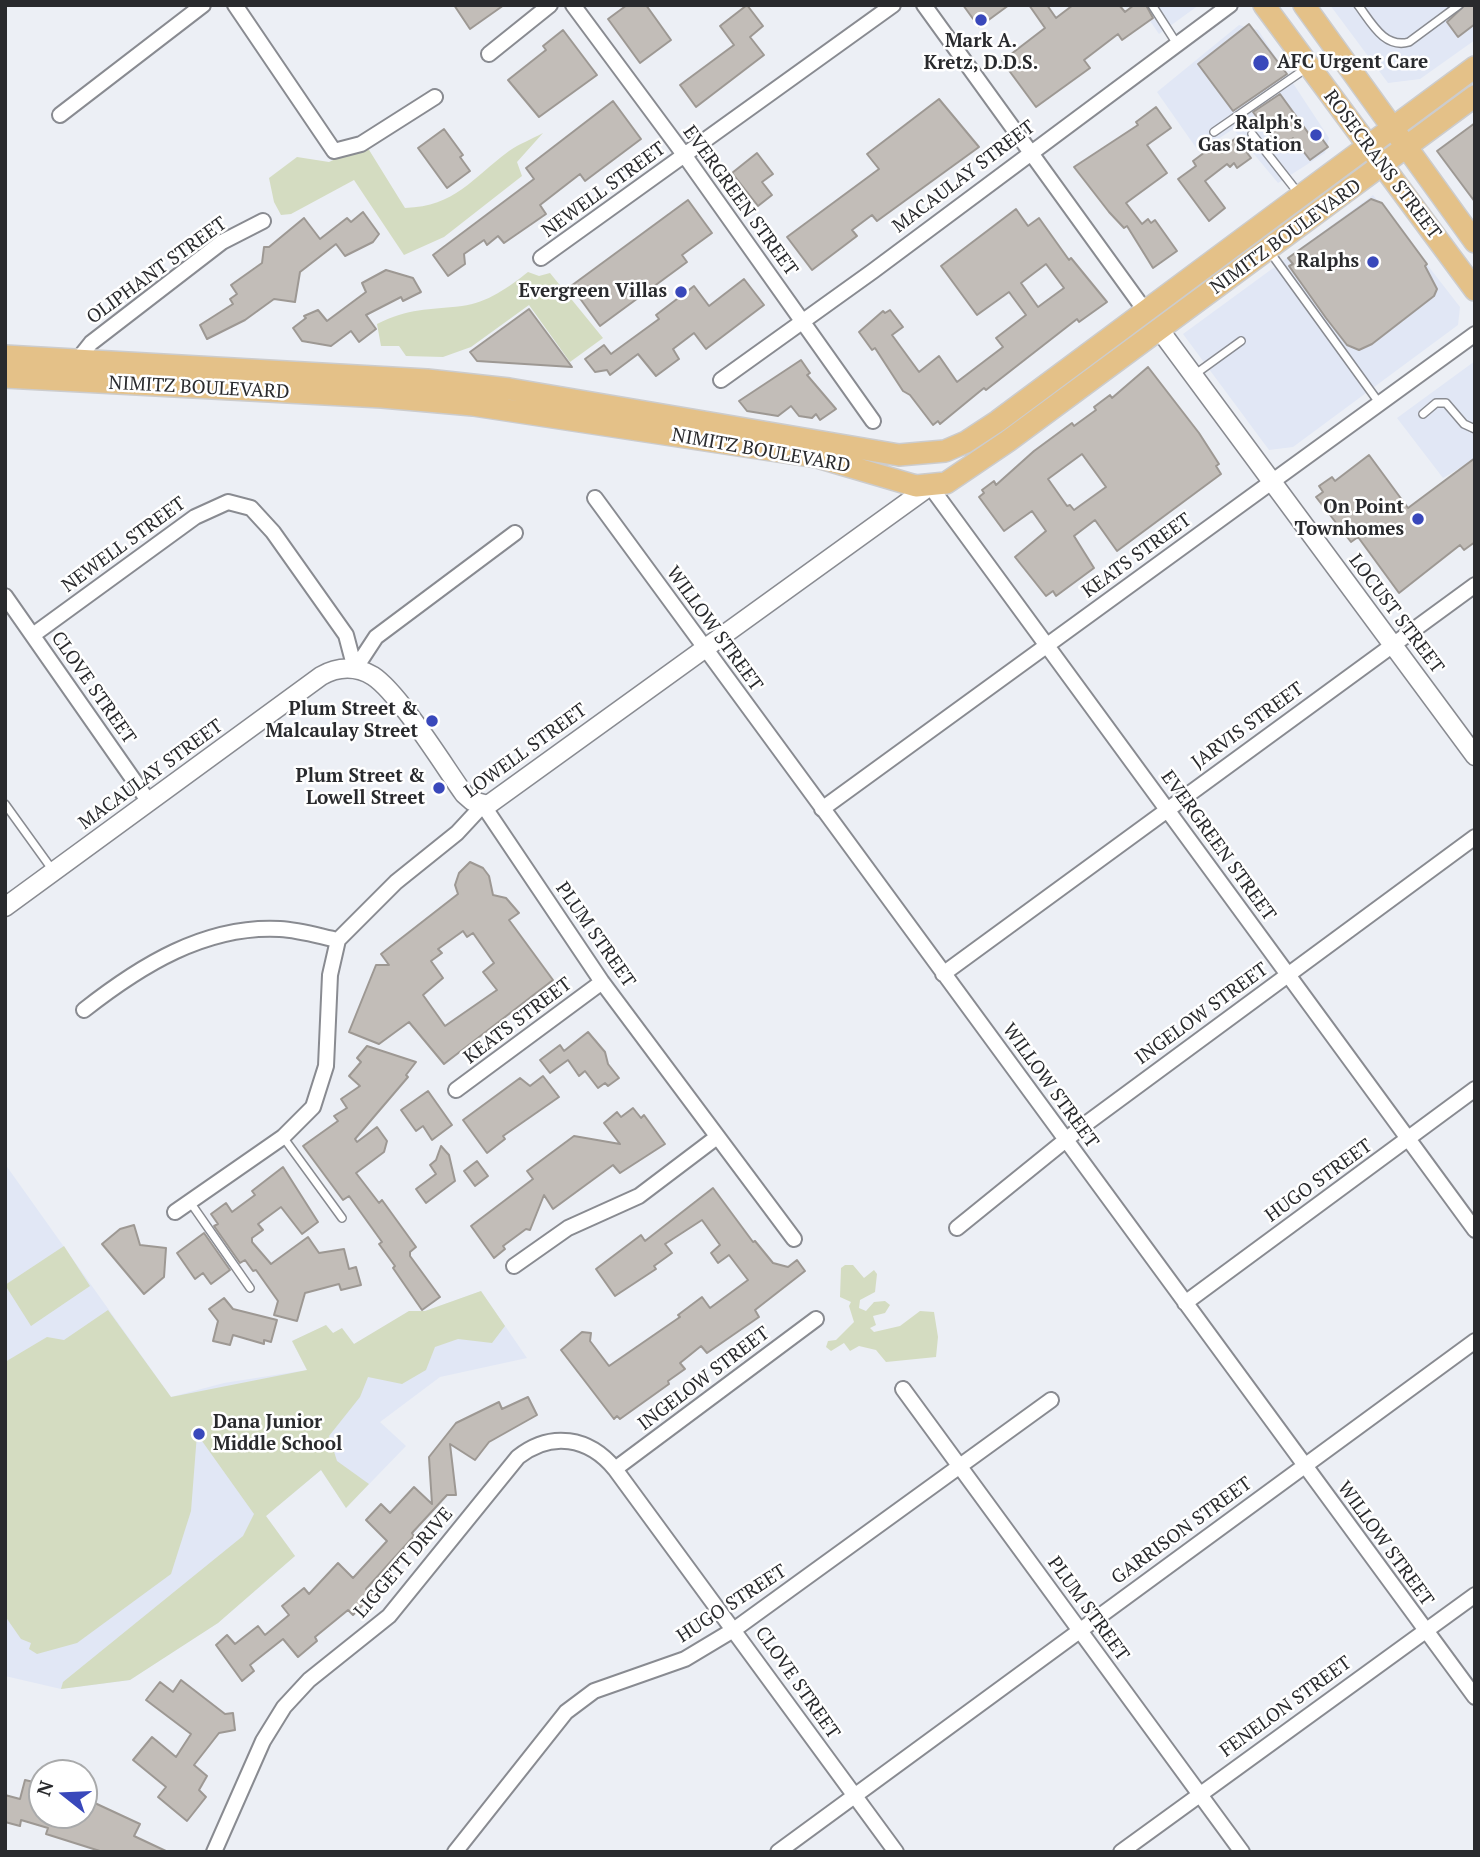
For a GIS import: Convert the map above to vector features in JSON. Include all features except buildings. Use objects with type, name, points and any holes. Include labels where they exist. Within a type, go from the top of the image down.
[{"type":"main road","name":"ROSECRANS STREET","points":[[1264,5],[1475,290]]},
{"type":"main road","name":"ROSECRANS STREET","points":[[1304,5],[1475,242]]},
{"type":"main road","name":"NIMITZ BOULEVARD","points":[[5,377],[382,397],[473,405],[817,457],[900,483],[930,486],[946,482],[979,461],[1152,321],[1299,195],[1475,66]]},
{"type":"main road","name":"NIMITZ BOULEVARD","points":[[5,356],[415,379],[509,389],[900,455],[945,451],[979,434],[1152,321],[1269,250],[1474,100]]},
{"type":"main road","points":[[930,486],[979,434]]},
{"type":"street","points":[[60,115],[203,5]]},
{"type":"street","points":[[234,5],[334,151],[361,144],[435,97]]},
{"type":"street","points":[[489,54],[550,5]]},
{"type":"street","name":"EVERGREEN STREET","points":[[573,5],[685,156],[873,421]]},
{"type":"street","name":"NEWELL STREET","points":[[541,258],[893,5]]},
{"type":"street","name":"LOCUST STREET","points":[[924,5],[1270,483],[1475,756]]},
{"type":"street","name":"MACAULAY STREET","points":[[721,380],[1230,5]]},
{"type":"street","name":"OLIPHANT STREET","points":[[56,379],[80,359],[92,343],[222,242],[263,221]]},
{"type":"street","name":"KEATS STREET","points":[[821,809],[1475,334]]},
{"type":"street","points":[[80,359],[102,384]]},
{"type":"street","name":"EVERGREEN STREET","points":[[930,486],[1475,1230]]},
{"type":"street","name":"LOWELL STREET","points":[[338,940],[396,882],[457,833],[483,805],[493,803],[703,648],[930,486]]},
{"type":"street","name":"WILLOW STREET","points":[[594,498],[1475,1698]]},
{"type":"street","name":"NEWELL STREET","points":[[33,635],[214,506],[228,502],[251,508],[274,532],[346,635],[355,669]]},
{"type":"street","points":[[355,669],[376,637],[515,533]]},
{"type":"street","name":"JARVIS STREET","points":[[943,974],[1475,586]]},
{"type":"street","name":"CLOVE STREET","points":[[5,596],[149,802]]},
{"type":"street","name":"MACAULAY STREET","points":[[5,907],[321,676],[336,669],[355,669]]},
{"type":"street","name":"PLUM STREET","points":[[355,669],[382,683],[464,794],[483,805],[602,982],[794,1239]]},
{"type":"street","name":"INGELOW STREET","points":[[957,1228],[1066,1140],[1475,837]]},
{"type":"street","points":[[84,1010],[155,960],[209,940],[273,929],[338,940],[330,975],[324,1079],[313,1107],[283,1137],[175,1212]]},
{"type":"street","name":"KEATS STREET","points":[[456,1090],[602,982]]},
{"type":"street","name":"HUGO STREET","points":[[1185,1303],[1475,1089]]},
{"type":"street","points":[[514,1266],[568,1228],[639,1196],[717,1137]]},
{"type":"street","name":"INGELOW STREET","points":[[615,1469],[816,1319]]},
{"type":"street","name":"GARRISON STREET","points":[[778,1852],[1475,1340]]},
{"type":"street","name":"PLUM STREET","points":[[903,1389],[1242,1852]]},
{"type":"street","name":"HUGO STREET","points":[[455,1852],[566,1712],[594,1691],[685,1659],[735,1629],[1051,1400]]},
{"type":"street","name":"LIGGETT DRIVE","points":[[215,1852],[263,1741],[284,1707],[309,1680],[389,1616],[518,1457],[540,1443],[570,1440],[600,1452],[615,1469]]},
{"type":"street","name":"CLOVE STREET","points":[[615,1469],[735,1629],[896,1852]]},
{"type":"street","name":"FENELON STREET","points":[[1121,1852],[1475,1595]]},
{"type":"lane","points":[[1152,5],[1177,44]]},
{"type":"lane","points":[[1358,5],[1380,34],[1401,44],[1409,42],[1459,5]]},
{"type":"lane","points":[[1214,132],[1309,66]]},
{"type":"lane","points":[[1252,134],[1299,195]]},
{"type":"lane","points":[[1269,250],[1380,404]]},
{"type":"lane","points":[[1193,375],[1241,341]]},
{"type":"lane","points":[[1423,414],[1436,403],[1446,403],[1464,424],[1475,429]]},
{"type":"lane","points":[[5,804],[54,872]]},
{"type":"lane","points":[[283,1137],[342,1218]]},
{"type":"lane","points":[[190,1201],[250,1288]]},
{"type":"shaded area","points":[[1139,5],[1199,5],[1159,34]]},
{"type":"shaded area","points":[[1330,5],[1475,5],[1475,40],[1420,79],[1388,83]]},
{"type":"shaded area","points":[[1239,25],[1258,30],[1329,138],[1325,153],[1278,183],[1233,129],[1199,152],[1157,92]]},
{"type":"shaded area","points":[[1373,195],[1460,307],[1458,325],[1293,447],[1269,450],[1183,334]]},
{"type":"shaded area","points":[[1475,361],[1475,459],[1443,478],[1397,418]]},
{"type":"shaded area","name":"Dana Junior Middle School","points":[[5,1164],[171,1397],[224,1383],[307,1370],[292,1341],[326,1325],[333,1333],[342,1328],[354,1344],[409,1311],[425,1311],[481,1291],[527,1358],[440,1377],[380,1422],[406,1446],[346,1508],[321,1470],[266,1516],[295,1556],[218,1623],[130,1680],[61,1689],[5,1676]]},
{"type":"green space","points":[[543,133],[517,162],[522,176],[444,237],[404,255],[354,180],[291,214],[281,215],[274,202],[269,178],[297,157],[329,162],[366,145],[405,208],[423,206],[462,189],[509,151]]},
{"type":"green space","points":[[528,272],[539,276],[550,273],[603,338],[570,362],[529,305],[471,347],[443,357],[406,356],[399,346],[381,346],[377,324],[409,312],[480,302],[505,289]]},
{"type":"green space","points":[[64,1246],[90,1286],[31,1326],[5,1285]]},
{"type":"green space","points":[[853,1265],[864,1278],[874,1270],[877,1274],[875,1292],[860,1300],[859,1308],[866,1311],[874,1302],[885,1301],[890,1305],[885,1313],[873,1316],[876,1325],[870,1328],[874,1332],[900,1326],[920,1311],[934,1312],[938,1337],[936,1357],[886,1362],[876,1350],[859,1346],[850,1351],[844,1343],[831,1351],[826,1347],[828,1341],[836,1340],[854,1322],[849,1306],[851,1302],[840,1297],[841,1268]]},
{"type":"green space","name":"Dana Junior Middle School","points":[[481,1291],[505,1326],[492,1343],[458,1339],[435,1347],[426,1370],[402,1384],[368,1377],[360,1397],[329,1436],[337,1461],[369,1484],[346,1508],[321,1470],[266,1516],[295,1556],[218,1623],[130,1680],[61,1689],[63,1682],[243,1536],[254,1514],[197,1434],[191,1511],[171,1574],[77,1643],[37,1654],[29,1649],[31,1643],[21,1639],[5,1616],[5,1362],[47,1337],[64,1340],[108,1310],[171,1397],[307,1370],[292,1341],[326,1325],[333,1333],[342,1328],[354,1344],[409,1311],[425,1311]]},
{"type":"place","name":"Mark A. Kretz, D.D.S.","points":[[981,20]]},
{"type":"place","name":"AFC Urgent Care","points":[[1261,63]]},
{"type":"place","name":"Ralph's Gas Station","points":[[1316,135]]},
{"type":"place","name":"Ralphs","points":[[1373,262]]},
{"type":"place","name":"Evergreen Villas","points":[[681,292]]},
{"type":"place","name":"On Point Townhomes","points":[[1418,519]]},
{"type":"place","name":"Plum Street & Malcaulay Street","points":[[432,721]]},
{"type":"place","name":"Plum Street & Lowell Street","points":[[439,788]]},
{"type":"place","name":"Dana Junior Middle School","points":[[199,1434]]}]
